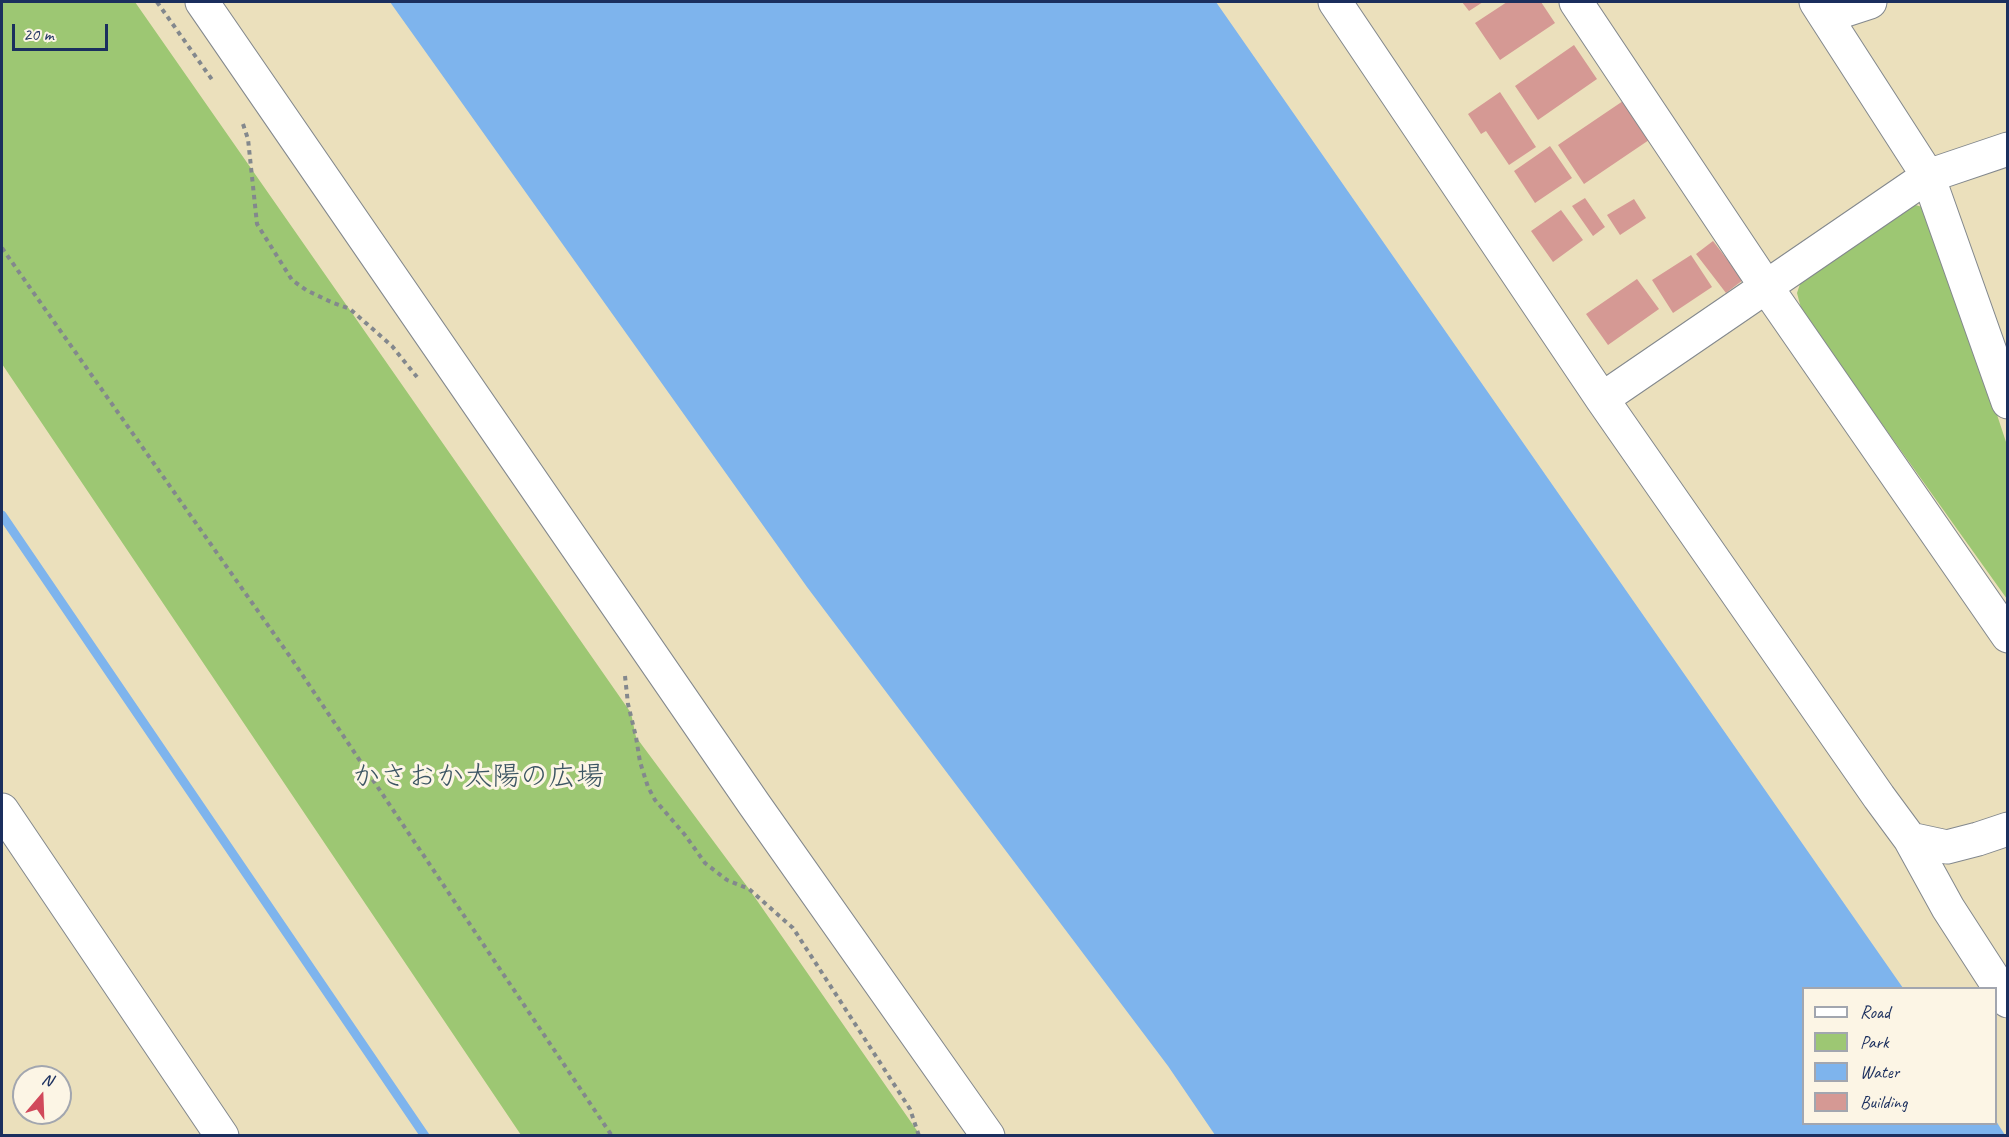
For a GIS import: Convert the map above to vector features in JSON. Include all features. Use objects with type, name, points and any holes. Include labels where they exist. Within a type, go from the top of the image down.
[{"type":"street","points":[[202,2],[754,804],[988,1136]]},
{"type":"street","points":[[1335,2],[1602,399],[1910,839],[1948,908],[2007,1001]]},
{"type":"street","points":[[1576,2],[1767,288],[2006,630]]},
{"type":"street","points":[[1870,2],[1821,9],[1928,176],[2007,402]]},
{"type":"street","points":[[1602,399],[1928,176],[2007,149]]},
{"type":"street","points":[[2,810],[222,1136]]},
{"type":"street","points":[[1910,839],[1947,847],[2007,829]]},
{"type":"path","points":[[158,2],[218,88]]},
{"type":"path","points":[[238,116],[248,140],[257,224],[292,280],[306,290],[350,309],[392,346],[422,383]]},
{"type":"path","points":[[2,248],[291,657],[612,1136]]},
{"type":"path","points":[[624,670],[628,704],[640,762],[655,800],[705,863],[728,880],[749,890],[793,928],[910,1109],[919,1136]]},
{"type":"green space","name":"かさおか太陽の広場","points":[[2,2],[135,2],[631,713],[636,737],[749,889],[920,1135],[521,1135],[2,364]]},
{"type":"green space","points":[[1912,204],[1929,209],[2007,445],[2007,599],[1802,312],[1797,293],[1801,281]]},
{"type":"water","points":[[390,2],[1216,2],[1902,987],[1802,987],[1802,1125],[1997,1125],[1997,1123],[2005,1135],[1215,1135],[1168,1066],[807,587]]},
{"type":"building","points":[[1462,2],[1483,2],[1469,11]]},
{"type":"building","points":[[1507,2],[1541,2],[1555,23],[1500,60],[1475,23]]},
{"type":"building","points":[[1574,45],[1597,79],[1538,120],[1515,86]]},
{"type":"building","points":[[1500,92],[1536,147],[1509,165],[1486,131],[1481,134],[1468,114]]},
{"type":"building","points":[[1623,101],[1649,140],[1584,184],[1558,145]]},
{"type":"building","points":[[1550,146],[1572,178],[1535,203],[1514,171]]},
{"type":"building","points":[[1585,198],[1605,227],[1593,236],[1572,206]]},
{"type":"building","points":[[1634,199],[1646,218],[1620,235],[1607,215]]},
{"type":"building","points":[[1561,210],[1583,240],[1553,262],[1531,231]]},
{"type":"building","points":[[1713,241],[1743,280],[1726,293],[1696,254]]},
{"type":"building","points":[[1691,255],[1712,287],[1673,313],[1652,280]]},
{"type":"building","points":[[1637,279],[1659,309],[1608,345],[1586,314]]},
{"type":"waterway","points":[[2,515],[425,1136]]}]
